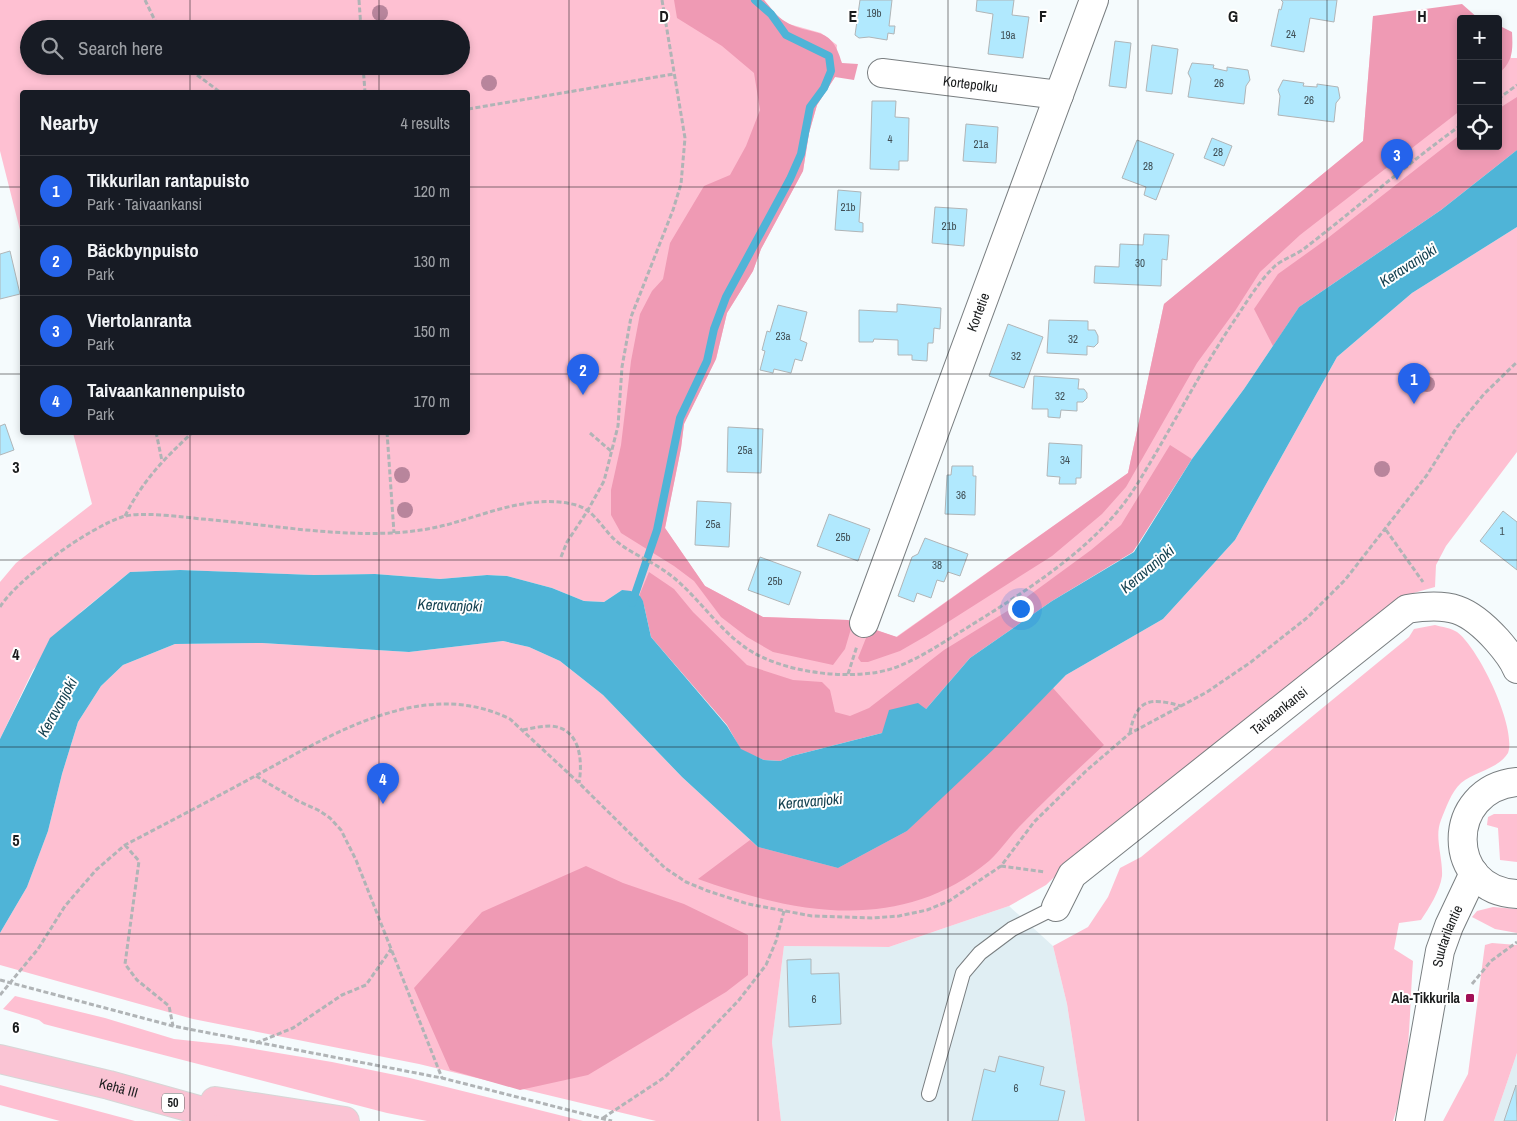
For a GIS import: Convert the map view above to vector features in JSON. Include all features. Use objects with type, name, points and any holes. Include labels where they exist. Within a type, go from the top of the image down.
[{"type":"highway","name":"Kehä III","points":[[4,1060],[109,1085],[238,1121]]},
{"type":"highway","points":[[109,1085],[344,1121]]},
{"type":"street","name":"Kortetie","points":[[864,623],[971,334],[988,282],[1094,0]]},
{"type":"street","name":"Kortepolku","points":[[882,73],[1059,95]]},
{"type":"street","name":"Taivaankansi","points":[[1056,907],[1072,875],[1407,609],[1433,605],[1464,611],[1479,620],[1499,643],[1517,669]]},
{"type":"street","points":[[1517,782],[1505,784],[1485,793],[1470,810],[1462,831],[1464,853],[1474,873],[1490,887],[1517,894]]},
{"type":"street","name":"Suutarilantie","points":[[1410,1121],[1440,951],[1449,926],[1474,873]]},
{"type":"lane","points":[[929,1094],[962,973],[980,953],[1012,929],[1056,907]]},
{"type":"path","points":[[145,0],[154,20]]},
{"type":"path","points":[[359,0],[360,20]]},
{"type":"path","points":[[561,557],[567,542],[604,481],[618,426],[624,346],[631,317],[673,210],[681,184],[685,138],[662,0]]},
{"type":"path","points":[[470,109],[674,74]]},
{"type":"path","points":[[197,75],[217,90]]},
{"type":"path","points":[[364,75],[365,90]]},
{"type":"path","points":[[1502,96],[1517,85]]},
{"type":"path","points":[[0,607],[6,598],[27,579],[80,538],[125,516],[176,516],[347,532],[394,533],[446,525],[511,506],[546,501],[576,505],[588,510],[617,542],[670,574],[744,647],[762,657],[788,667],[826,674],[891,669],[935,648],[987,616],[1068,558],[1117,513],[1134,490],[1199,375],[1252,294],[1276,265],[1301,251],[1410,162],[1457,128]]},
{"type":"path","points":[[0,995],[38,949],[65,906],[96,870],[125,845],[333,734],[397,710],[423,706],[475,707],[510,719],[580,782],[665,868],[686,882],[708,892],[748,904],[821,916],[899,916],[927,910],[949,900],[1001,866],[1034,822],[1086,771],[1130,734],[1181,706],[1252,662],[1308,617],[1345,580],[1386,530],[1427,475],[1457,427],[1484,394],[1517,362]]},
{"type":"path","points":[[590,433],[612,452]]},
{"type":"path","points":[[157,435],[162,461]]},
{"type":"path","points":[[125,516],[137,491],[162,461],[190,435]]},
{"type":"path","points":[[387,435],[394,533]]},
{"type":"path","points":[[1386,530],[1421,578],[1433,605]]},
{"type":"path","points":[[1130,734],[1136,710],[1144,704],[1154,700],[1181,706]]},
{"type":"path","points":[[522,730],[549,726],[558,727],[570,734],[581,754],[580,782]]},
{"type":"path","points":[[256,776],[298,801],[318,810],[330,818],[340,830],[356,860],[442,1078]]},
{"type":"path","points":[[125,845],[139,861],[125,964],[137,980],[169,1006],[173,1026]]},
{"type":"path","points":[[1001,866],[1072,875]]},
{"type":"path","points":[[603,1119],[666,1077],[739,1000],[766,965],[776,941],[784,911]]},
{"type":"path","points":[[1472,984],[1491,960],[1517,942]]},
{"type":"path","points":[[256,1043],[293,1028],[342,995],[366,985],[391,948]]},
{"type":"path","points":[[0,980],[173,1026],[442,1078],[612,1121]]},
{"type":"shaded area","points":[[0,0],[764,0],[778,17],[789,24],[821,33],[837,45],[835,77],[817,105],[809,133],[803,171],[761,249],[753,271],[727,313],[716,359],[684,424],[665,528],[705,586],[763,617],[848,620],[896,637],[1128,473],[1164,304],[1363,141],[1373,16],[1457,19],[1457,150],[1502,150],[1502,39],[1511,58],[1517,58],[1517,150],[1299,307],[1244,389],[1192,459],[1181,453],[1154,513],[823,741],[622,590],[604,602],[584,601],[552,588],[507,576],[487,575],[440,579],[375,574],[314,575],[180,570],[130,572],[81,612],[33,670],[0,739],[0,582],[16,563],[92,504],[74,435],[470,435],[470,90],[20,90],[20,230],[0,151]]},
{"type":"shaded area","points":[[674,0],[764,0],[786,22],[827,37],[838,50],[842,63],[858,64],[854,80],[835,77],[817,105],[809,133],[803,171],[761,249],[753,271],[727,313],[716,359],[684,424],[665,528],[705,586],[763,617],[848,620],[853,622],[845,649],[833,665],[773,652],[747,637],[721,617],[694,581],[674,566],[621,533],[611,515],[611,490],[621,445],[631,361],[640,314],[652,291],[663,279],[670,243],[704,186],[730,175],[746,146],[760,110],[754,73],[722,46],[677,18]]},
{"type":"shaded area","points":[[1462,4],[1474,15],[1457,15],[1457,113],[1300,235],[1260,272],[1235,311],[1197,363],[1126,487],[1102,514],[1052,556],[926,636],[900,651],[868,662],[861,662],[858,658],[870,628],[897,637],[1128,473],[1164,304],[1363,141],[1373,16]]},
{"type":"shaded area","points":[[1502,27],[1512,32],[1511,56],[1503,70]]},
{"type":"shaded area","points":[[1517,97],[1517,150],[1441,210],[1299,307],[1273,346],[1254,309],[1278,274],[1324,241],[1457,137],[1457,150],[1502,150],[1502,106]]},
{"type":"shaded area","points":[[1517,227],[1517,452],[1446,546],[1436,565],[1435,587],[1410,594],[1385,611],[1088,845],[1046,885],[1009,906],[889,947],[784,946],[772,1042],[781,1121],[656,1121],[419,1064],[193,1019],[0,965],[0,933],[27,887],[48,831],[62,774],[78,722],[101,686],[123,665],[175,644],[262,643],[409,652],[503,641],[529,647],[560,661],[603,695],[682,777],[758,847],[997,746],[1066,675],[1163,619],[1235,540],[1337,357],[1412,293]]},
{"type":"shaded area","points":[[1170,445],[1192,459],[1133,552],[1052,601],[970,658],[926,709],[882,733],[792,756],[780,761],[764,760],[741,750],[727,725],[651,637],[643,601],[639,596],[649,572],[674,589],[693,612],[747,665],[793,680],[822,682],[830,690],[835,712],[850,716],[869,708],[944,650],[1009,610],[1091,550],[1121,525]]},
{"type":"shaded area","points":[[1435,625],[1457,632],[1476,654],[1502,708],[1509,741],[1508,753],[1499,763],[1467,779],[1454,791],[1441,820],[1438,833],[1442,876],[1437,893],[1421,920],[1399,923],[1394,949],[1413,961],[1406,1062],[1399,1102],[1393,1121],[1085,1121],[1067,1004],[1053,946],[1088,927],[1108,897],[1120,868],[1141,857],[1409,637],[1414,629]]},
{"type":"shaded area","points":[[1053,688],[1104,745],[1019,827],[989,861],[955,884],[920,900],[884,908],[848,911],[810,908],[773,901],[698,879],[750,840],[758,847],[838,868],[907,831]]},
{"type":"shaded area","points":[[1494,814],[1517,814],[1517,862],[1500,860],[1498,828],[1487,825],[1488,817]]},
{"type":"shaded area","points":[[586,866],[623,883],[684,904],[748,935],[748,975],[726,992],[588,1075],[520,1090],[450,1070],[414,988],[482,912]]},
{"type":"shaded area","points":[[1009,906],[1053,946],[1067,1004],[1085,1121],[781,1121],[772,1042],[784,946],[889,947]]},
{"type":"shaded area","points":[[1493,907],[1517,909],[1517,933],[1495,929],[1472,917],[1477,911]]},
{"type":"shaded area","points":[[1492,943],[1517,945],[1517,1053],[1494,1121],[1443,1121],[1468,1074],[1485,945]]},
{"type":"shaded area","points":[[15,996],[105,1018],[174,1039],[230,1045],[332,1062],[410,1078],[583,1121],[427,1121],[387,1113],[44,1024],[39,1020],[3,1009]]},
{"type":"shaded area","points":[[1517,1053],[1517,1121],[1494,1121]]},
{"type":"shaded area","points":[[0,1085],[135,1121],[60,1121],[0,1105]]},
{"type":"water","name":"Keravanjoki","points":[[1517,150],[1517,227],[1412,293],[1337,357],[1235,540],[1163,619],[1066,675],[997,746],[907,831],[838,868],[758,847],[682,777],[603,695],[560,661],[529,647],[503,641],[409,652],[262,643],[175,644],[123,665],[101,686],[78,722],[62,774],[48,831],[27,887],[0,933],[0,739],[50,638],[130,572],[180,570],[314,575],[375,574],[440,579],[487,575],[507,576],[552,588],[584,601],[604,602],[622,590],[631,591],[640,596],[643,601],[651,637],[727,726],[741,749],[764,760],[780,761],[792,756],[882,733],[889,710],[918,703],[926,709],[970,658],[1052,601],[1134,552],[1192,459],[1244,389],[1299,307],[1441,210]]},
{"type":"building","points":[[860,0],[892,0],[889,26],[895,26],[894,34],[888,33],[887,40],[869,37],[859,38],[855,35]]},
{"type":"building","points":[[977,0],[1014,0],[1012,15],[1029,17],[1023,58],[988,54],[993,14],[976,11]]},
{"type":"building","points":[[1281,0],[1337,0],[1334,22],[1310,18],[1304,52],[1271,46],[1279,9],[1281,10],[1283,2]]},
{"type":"building","points":[[1115,41],[1131,43],[1126,88],[1109,86]]},
{"type":"building","points":[[1152,45],[1178,49],[1172,94],[1146,91]]},
{"type":"building","points":[[1192,63],[1214,65],[1213,68],[1227,71],[1227,67],[1248,70],[1250,80],[1246,86],[1244,104],[1188,97],[1191,79],[1188,73]]},
{"type":"building","points":[[1283,80],[1304,83],[1303,86],[1317,87],[1317,84],[1338,87],[1340,98],[1336,103],[1334,122],[1278,115],[1280,96],[1278,90]]},
{"type":"building","points":[[872,101],[896,101],[895,117],[909,118],[908,161],[899,161],[899,170],[870,169]]},
{"type":"building","points":[[966,124],[998,127],[996,163],[963,161]]},
{"type":"building","points":[[1212,138],[1232,146],[1224,166],[1204,158]]},
{"type":"building","points":[[1137,140],[1174,154],[1156,200],[1144,195],[1146,187],[1122,178]]},
{"type":"building","points":[[838,190],[861,192],[859,222],[863,223],[863,232],[835,230]]},
{"type":"building","points":[[935,207],[967,209],[964,246],[932,243]]},
{"type":"building","points":[[1144,234],[1169,235],[1167,260],[1162,259],[1161,286],[1094,283],[1095,266],[1119,267],[1120,244],[1143,245]]},
{"type":"building","points":[[10,251],[20,294],[0,299],[0,254]]},
{"type":"building","points":[[897,304],[941,308],[940,329],[934,328],[933,343],[928,343],[927,361],[912,360],[912,355],[898,355],[898,340],[874,339],[873,342],[859,342],[859,310],[897,312]]},
{"type":"building","points":[[778,305],[807,312],[800,340],[807,343],[802,361],[795,359],[791,373],[774,369],[773,373],[760,370],[765,351],[762,350],[767,331],[770,332]]},
{"type":"building","points":[[1049,320],[1088,321],[1088,330],[1095,330],[1098,336],[1098,343],[1094,347],[1087,346],[1087,355],[1047,353]]},
{"type":"building","points":[[1008,324],[1043,337],[1024,388],[989,376]]},
{"type":"building","points":[[1034,376],[1079,379],[1078,389],[1084,389],[1087,393],[1087,398],[1083,402],[1077,402],[1077,411],[1061,410],[1060,418],[1048,417],[1048,409],[1032,409]]},
{"type":"building","points":[[5,424],[14,450],[0,455],[0,426]]},
{"type":"building","points":[[728,427],[763,429],[761,473],[727,472]]},
{"type":"building","points":[[1049,443],[1082,445],[1081,478],[1076,478],[1076,484],[1059,484],[1060,477],[1047,476]]},
{"type":"building","points":[[952,466],[973,466],[973,476],[976,476],[975,515],[945,514],[947,475],[951,475]]},
{"type":"building","points":[[697,501],[731,503],[729,547],[695,545]]},
{"type":"building","points":[[1503,511],[1517,522],[1517,570],[1480,541]]},
{"type":"building","points":[[829,514],[870,529],[858,561],[817,546]]},
{"type":"building","points":[[925,538],[968,554],[960,576],[948,572],[944,582],[937,580],[931,598],[917,593],[914,602],[898,596],[912,557],[918,554]]},
{"type":"building","points":[[760,557],[801,572],[789,605],[748,590]]},
{"type":"building","points":[[811,959],[811,974],[839,973],[841,1024],[789,1027],[787,960]]},
{"type":"building","points":[[999,1056],[1044,1067],[1040,1085],[1065,1091],[1058,1121],[972,1121],[984,1069],[995,1072]]},
{"type":"building","points":[[1516,1085],[1517,1121],[1504,1121]]},
{"type":"waterway","points":[[632,603],[657,530],[680,418],[707,361],[714,329],[726,297],[790,179],[801,154],[810,107],[824,88],[831,71],[829,56],[786,35],[771,14],[755,0]]},
{"type":"place","name":"Viertolanranta","points":[[1397,180]]},
{"type":"place","name":"Bäckbynpuisto","points":[[583,395]]},
{"type":"place","name":"Tikkurilan rantapuisto","points":[[1414,404]]},
{"type":"place","name":"Taivaankannenpuisto","points":[[383,804]]},
{"type":"place","name":"Ala-Tikkurila","points":[[1470,998]]}]
